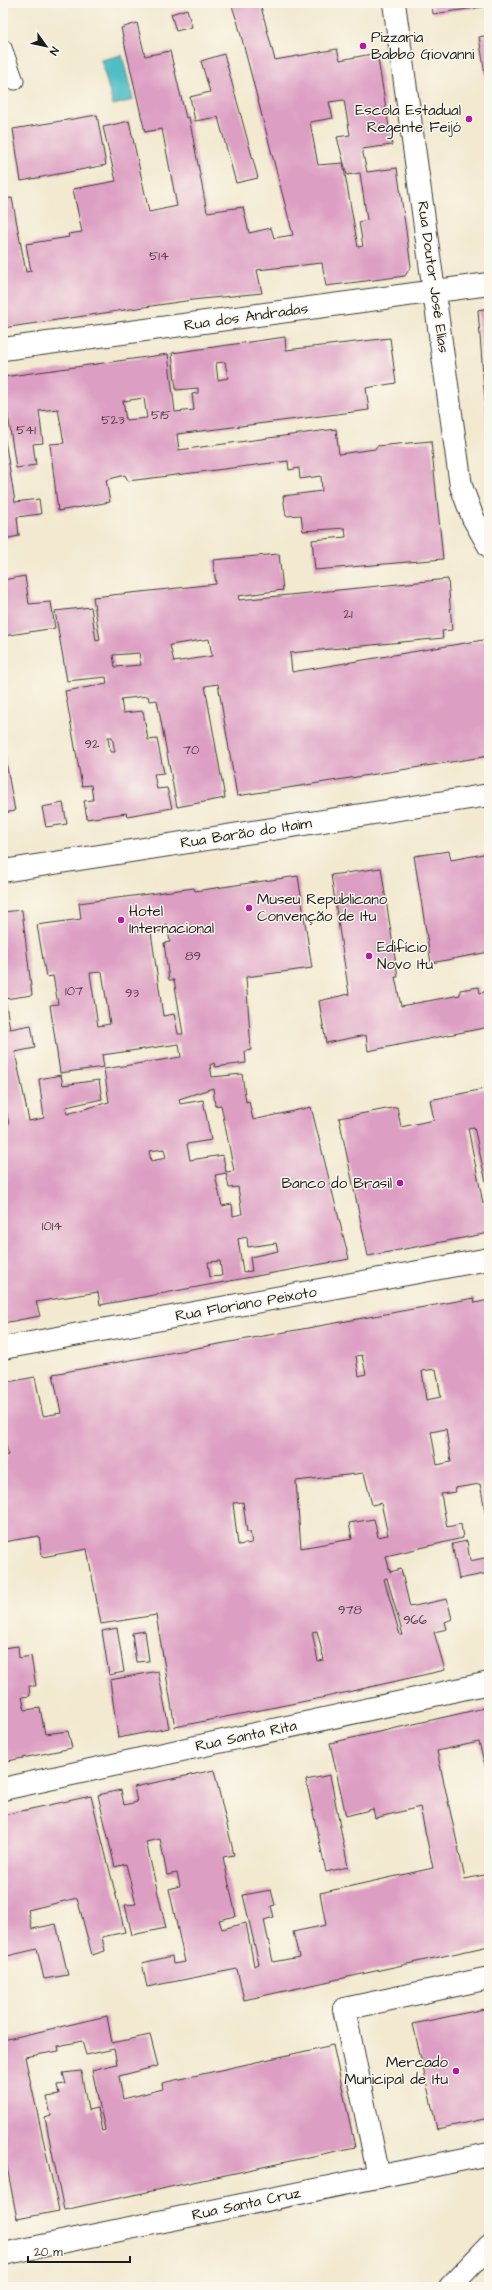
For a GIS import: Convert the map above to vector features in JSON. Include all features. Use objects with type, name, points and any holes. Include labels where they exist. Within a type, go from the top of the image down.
[{"type":"street","name":"Rua Doutor José Elias","points":[[394,3],[461,486],[473,518],[489,546]]},
{"type":"street","name":"Rua dos Andradas","points":[[3,349],[489,284]]},
{"type":"street","name":"Rua Barão do Itaim","points":[[3,870],[489,795]]},
{"type":"street","name":"Rua Floriano Peixoto","points":[[3,1348],[489,1259]]},
{"type":"street","name":"Rua Santa Rita","points":[[3,1789],[489,1683]]},
{"type":"street","points":[[379,2177],[344,2009],[489,1978]]},
{"type":"street","name":"Rua Santa Cruz","points":[[3,2254],[489,2154]]},
{"type":"street","points":[[450,2287],[489,2246]]},
{"type":"lane","points":[[3,48],[16,81]]},
{"type":"water","points":[[122,55],[133,100],[113,105],[101,60]]},
{"type":"building","points":[[231,3],[260,3],[275,60],[337,49],[340,60],[377,53],[392,145],[362,149],[367,172],[397,168],[411,266],[405,276],[326,286],[322,263],[257,270],[262,293],[192,300],[3,328],[3,199],[12,198],[26,272],[31,271],[26,244],[69,237],[68,234],[82,232],[73,189],[116,181],[103,127],[129,121],[149,212],[177,206],[162,129],[145,132],[121,28],[137,23],[145,56],[170,51],[186,118],[189,117],[207,212],[243,207],[249,233],[271,228],[274,238],[293,235],[238,24]],"holes":[[[344,100],[350,135],[337,137],[347,175],[360,173],[367,220],[359,222],[363,246],[358,247],[343,163],[318,165],[310,122],[333,118],[329,102]]]},
{"type":"building","points":[[432,3],[489,3],[489,6],[433,14]]},
{"type":"building","points":[[187,9],[192,27],[176,31],[171,14]]},
{"type":"building","points":[[489,35],[489,93],[488,93],[479,37]]},
{"type":"building","points":[[224,54],[258,178],[236,183],[218,117],[195,121],[190,97],[210,92],[201,61]]},
{"type":"building","points":[[97,115],[106,165],[21,181],[13,129]]},
{"type":"building","points":[[489,308],[489,440],[488,440],[478,310]]},
{"type":"building","points":[[285,337],[286,350],[390,338],[396,383],[366,388],[369,410],[177,434],[179,450],[336,429],[339,454],[375,449],[377,446],[431,441],[443,559],[315,570],[312,540],[346,537],[345,528],[303,531],[301,515],[286,516],[283,496],[322,491],[321,476],[300,479],[299,468],[289,470],[288,461],[128,481],[125,475],[106,480],[110,502],[58,511],[50,444],[64,443],[58,409],[39,411],[43,443],[33,444],[36,465],[16,468],[8,415],[3,416],[3,377],[168,354],[175,412],[194,410],[192,394],[198,393],[198,388],[176,390],[172,353]],"holes":[[[225,362],[228,378],[218,380],[216,363]],[[144,398],[147,418],[126,420],[123,401]]]},
{"type":"building","points":[[3,428],[15,502],[39,499],[41,514],[17,517],[19,536],[3,539]]},
{"type":"building","points":[[279,554],[283,590],[238,596],[239,600],[448,579],[452,630],[442,631],[443,638],[290,653],[292,672],[489,639],[489,756],[237,796],[218,684],[205,686],[225,798],[177,807],[157,700],[149,701],[148,696],[121,699],[123,713],[143,711],[148,740],[157,739],[164,773],[154,774],[157,789],[167,788],[172,808],[127,816],[126,813],[87,819],[84,801],[93,800],[91,785],[82,786],[65,691],[107,684],[106,677],[67,681],[55,611],[91,607],[96,641],[100,640],[93,597],[216,584],[213,560]],"holes":[[[209,639],[212,656],[174,662],[170,645]],[[139,653],[141,665],[115,667],[113,655]],[[108,737],[112,737],[115,752],[110,752]]]},
{"type":"building","points":[[25,576],[29,604],[51,602],[55,628],[3,636],[3,580]]},
{"type":"building","points":[[3,746],[15,811],[3,813]]},
{"type":"building","points":[[63,803],[67,824],[46,827],[42,807]]},
{"type":"building","points":[[449,851],[451,860],[489,853],[489,952],[431,963],[414,856]]},
{"type":"building","name":"Edifício Novo Itu","points":[[381,868],[398,977],[395,977],[401,1006],[460,995],[460,990],[479,987],[480,993],[489,991],[489,1027],[368,1051],[366,1035],[326,1043],[319,1001],[349,994],[331,875]]},
{"type":"building","points":[[298,876],[312,968],[246,977],[251,1050],[245,1051],[246,1063],[215,1067],[214,1063],[210,1065],[212,1077],[242,1074],[246,1102],[249,1101],[253,1120],[311,1107],[349,1259],[100,1305],[98,1292],[36,1302],[40,1316],[3,1323],[3,1125],[9,1124],[3,1095],[3,912],[22,910],[32,995],[5,999],[10,1029],[31,1025],[35,1048],[15,1052],[29,1121],[44,1118],[39,1079],[61,1075],[63,1085],[99,1080],[102,1099],[66,1107],[67,1114],[109,1102],[104,1069],[181,1057],[179,1044],[102,1055],[104,1067],[60,1073],[50,1005],[58,1004],[53,976],[46,977],[37,925],[81,919],[79,903],[194,888],[195,891]],"holes":[[[167,924],[170,942],[164,943],[169,980],[174,980],[183,1034],[178,1034],[174,1014],[163,1016],[151,932],[162,931],[161,925]],[[102,972],[110,1024],[98,1026],[90,973]],[[213,1088],[215,1106],[221,1105],[234,1171],[226,1172],[223,1155],[190,1160],[187,1144],[211,1140],[203,1100],[180,1104],[179,1099]],[[164,1149],[166,1158],[151,1161],[149,1151]],[[226,1173],[229,1188],[238,1187],[242,1214],[233,1216],[232,1204],[222,1206],[215,1175]],[[247,1237],[248,1247],[276,1243],[278,1251],[250,1257],[252,1271],[243,1272],[238,1239]],[[220,1261],[222,1276],[210,1277],[208,1262]]]},
{"type":"building","name":"Banco do Brasil","points":[[489,1088],[489,1196],[474,1127],[468,1128],[483,1203],[489,1202],[489,1233],[368,1256],[339,1118],[397,1107],[401,1127],[434,1120],[430,1100]]},
{"type":"building","points":[[474,1298],[475,1303],[489,1300],[489,1532],[480,1484],[455,1488],[456,1492],[441,1494],[447,1527],[461,1524],[463,1538],[386,1556],[390,1572],[401,1569],[410,1607],[447,1599],[452,1619],[445,1622],[447,1629],[434,1632],[445,1670],[326,1697],[175,1727],[156,1615],[101,1624],[87,1549],[42,1557],[39,1536],[3,1542],[3,1456],[8,1455],[3,1430],[3,1383],[35,1377],[43,1416],[61,1413],[53,1374]],"holes":[[[362,1355],[366,1374],[359,1376],[356,1356]],[[436,1369],[441,1397],[426,1400],[422,1371]],[[446,1429],[451,1462],[437,1465],[431,1432]],[[364,1473],[372,1505],[381,1503],[388,1535],[378,1537],[374,1519],[349,1523],[352,1539],[301,1548],[296,1481]],[[243,1502],[247,1532],[250,1532],[252,1543],[238,1545],[233,1503]],[[387,1578],[403,1635],[400,1635],[384,1579]],[[317,1631],[324,1660],[318,1661],[312,1632]]]},
{"type":"building","points":[[467,1541],[470,1561],[489,1557],[489,1573],[459,1579],[452,1544]]},
{"type":"building","points":[[117,1628],[124,1672],[109,1675],[102,1631]]},
{"type":"building","points":[[145,1631],[149,1661],[136,1662],[132,1633]]},
{"type":"building","points":[[18,1646],[19,1658],[31,1656],[36,1686],[29,1686],[30,1696],[22,1697],[25,1710],[40,1708],[45,1734],[68,1731],[72,1748],[3,1762],[3,1648]]},
{"type":"building","points":[[158,1671],[169,1728],[118,1738],[110,1680]]},
{"type":"building","points":[[489,1707],[489,1781],[479,1742],[437,1751],[465,1879],[489,1874],[489,1898],[486,1899],[489,1910],[489,1946],[244,2000],[237,1969],[147,1987],[142,1963],[172,1956],[173,1964],[185,1962],[169,1889],[180,1886],[177,1873],[167,1875],[160,1839],[146,1842],[166,1928],[132,1935],[125,1905],[136,1904],[126,1864],[115,1867],[98,1795],[121,1790],[124,1805],[137,1802],[134,1787],[214,1770],[234,1855],[223,1857],[236,1916],[219,1920],[222,1929],[246,1923],[254,1966],[259,1964],[243,1895],[271,1890],[275,1905],[271,1906],[274,1917],[264,1920],[273,1962],[299,1957],[293,1932],[326,1925],[320,1893],[433,1868],[420,1807],[375,1818],[373,1809],[346,1816],[330,1743]]},
{"type":"building","points":[[330,1775],[348,1867],[326,1872],[306,1780]]},
{"type":"building","points":[[91,1796],[125,1932],[102,1937],[105,1951],[92,1955],[77,1898],[28,1910],[32,1929],[56,1924],[68,1975],[44,1979],[37,1949],[3,1957],[3,1815]]},
{"type":"building","name":"Mercado Municipal de Itu","points":[[489,2008],[489,2118],[437,2129],[413,2024]]},
{"type":"building","points":[[107,2016],[112,2043],[150,2035],[158,2066],[119,2076],[123,2099],[163,2089],[162,2083],[333,2045],[355,2147],[64,2210],[45,2118],[51,2116],[47,2097],[59,2095],[57,2085],[66,2084],[63,2073],[81,2071],[88,2110],[97,2108],[102,2131],[105,2130],[92,2070],[117,2064],[114,2049],[86,2055],[82,2041],[58,2046],[59,2051],[25,2057],[59,2211],[17,2219],[3,2146],[3,2040]]},
{"type":"place","name":"Pizzaria Babbo Giovanni","points":[[363,46]]},
{"type":"place","name":"Escola Estadual Regente Feijó","points":[[469,119]]},
{"type":"place","name":"Museu Republicano Convenção de Itu","points":[[249,908]]},
{"type":"place","name":"Hotel Internacional","points":[[121,920]]},
{"type":"place","name":"Edifício Novo Itu","points":[[369,956]]},
{"type":"place","name":"Banco do Brasil","points":[[400,1183]]},
{"type":"place","name":"Mercado Municipal de Itu","points":[[456,2071]]}]
